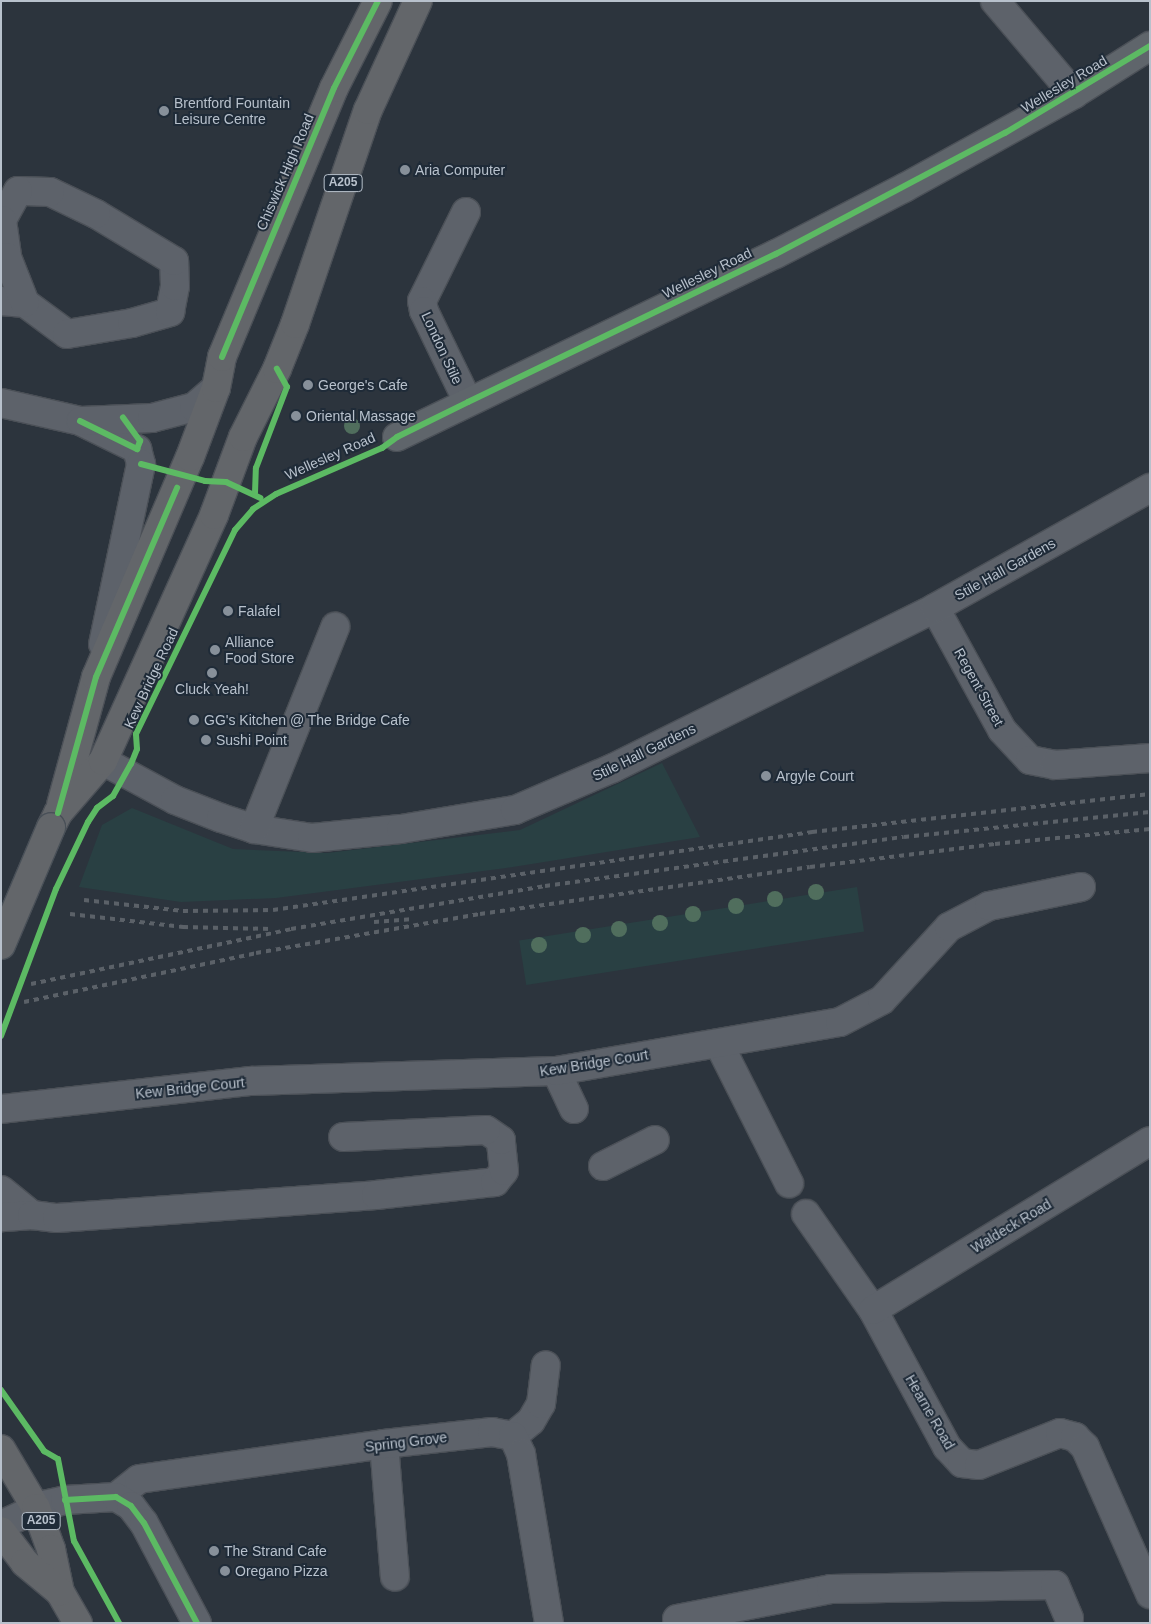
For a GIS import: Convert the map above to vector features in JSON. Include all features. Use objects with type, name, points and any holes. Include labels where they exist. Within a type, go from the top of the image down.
[{"type":"highway","name":"Chiswick High Road","points":[[216,388],[222,357],[284,206],[334,88],[378,1]]},
{"type":"highway","name":"Kew Bridge Road","points":[[55,820],[114,767],[243,437],[277,369],[295,324],[368,110],[418,1]]},
{"type":"highway","name":"Kew Bridge Road","points":[[1,945],[55,820],[96,677],[216,388]]},
{"type":"highway","name":"A205","points":[[1,1449],[36,1508],[51,1549],[60,1592],[78,1623]]},
{"type":"highway","name":"A205","points":[[1,1531],[25,1563],[60,1592]]},
{"type":"main road","name":"Wellesley Road","points":[[397,437],[785,249],[1074,94],[1150,46]]},
{"type":"street","points":[[995,1],[1074,94]]},
{"type":"street","points":[[18,191],[50,192],[96,214],[174,261],[175,286],[170,312],[132,324],[67,334],[8,306],[7,257],[2,220],[18,191]]},
{"type":"street","name":"London Stile","points":[[466,212],[422,301],[424,311],[468,402]]},
{"type":"street","points":[[80,421],[152,418],[194,407],[216,388]]},
{"type":"street","points":[[1,403],[80,421],[137,449],[141,464],[96,677]]},
{"type":"street","name":"Stile Hall Gardens","points":[[114,767],[175,800],[254,829],[312,838],[400,829],[514,810],[613,768],[935,608],[1150,488]]},
{"type":"street","name":"Regent Street","points":[[935,608],[1002,730],[1030,760],[1055,765],[1150,758]]},
{"type":"street","points":[[254,829],[335,627]]},
{"type":"street","name":"Kew Bridge Court","points":[[1,1109],[250,1081],[556,1071],[840,1022],[882,1000],[949,927],[989,906],[1081,887]]},
{"type":"street","points":[[719,1044],[789,1183]]},
{"type":"street","points":[[556,1071],[574,1109]]},
{"type":"street","points":[[1,1218],[44,1217],[376,1195],[496,1182],[504,1171],[501,1140],[486,1130],[343,1137]]},
{"type":"street","points":[[603,1166],[655,1140]]},
{"type":"street","name":"Waldeck Road","points":[[873,1310],[1150,1142]]},
{"type":"street","points":[[1,1190],[44,1217]]},
{"type":"street","name":"Hearne Road","points":[[806,1214],[873,1310],[947,1447],[962,1463],[980,1465],[1060,1433],[1074,1437],[1084,1447],[1150,1594]]},
{"type":"street","points":[[546,1365],[541,1404],[531,1420],[513,1436],[521,1454],[549,1623]]},
{"type":"street","name":"Spring Grove","points":[[116,1497],[139,1479],[384,1444],[492,1432],[513,1436]]},
{"type":"street","points":[[384,1444],[395,1577]]},
{"type":"street","points":[[1,1525],[36,1508],[65,1500],[116,1497],[131,1506],[144,1523],[197,1623]]},
{"type":"street","points":[[677,1619],[759,1613],[831,1589],[1055,1585],[1069,1618]]},
{"type":"green space","points":[[662,763],[700,837],[506,868],[276,898],[181,902],[79,887],[102,825],[132,808],[233,849],[327,853],[520,830]]},
{"type":"green space","points":[[857,887],[864,931],[526,985],[519,941]]},
{"type":"railway","points":[[84,900],[183,911],[273,910],[812,832],[1150,794]]},
{"type":"railway","points":[[31,984],[291,929],[545,886],[904,837],[1150,812]]},
{"type":"railway","points":[[24,1002],[256,953],[480,914],[810,867],[995,844],[1150,829]]},
{"type":"railway","points":[[70,914],[183,927],[271,929]]},
{"type":"railway","points":[[374,922],[414,919]]},
{"type":"cycle path","points":[[222,357],[334,88],[378,1]]},
{"type":"cycle path","points":[[1,1036],[56,889],[88,822],[97,808],[113,796],[131,764],[137,749],[136,734],[235,530],[253,509],[276,494],[382,448],[397,437],[468,402],[776,254],[1005,133],[1150,46]]},
{"type":"cycle path","points":[[255,493],[256,468],[287,387],[277,369]]},
{"type":"cycle path","points":[[80,421],[137,449],[140,441],[123,418]]},
{"type":"cycle path","points":[[141,464],[205,481],[226,482],[261,498]]},
{"type":"cycle path","points":[[58,813],[96,677],[177,488]]},
{"type":"cycle path","points":[[1,1390],[44,1451],[58,1459],[74,1541],[119,1623]]},
{"type":"cycle path","points":[[65,1500],[116,1497],[131,1506],[144,1523],[197,1623]]},
{"type":"place","name":"Brentford Fountain Leisure Centre","points":[[164,111]]},
{"type":"place","name":"Aria Computer","points":[[405,170]]},
{"type":"place","name":"George's Cafe","points":[[308,385]]},
{"type":"place","name":"Oriental Massage","points":[[296,416]]},
{"type":"place","name":"Falafel","points":[[228,611]]},
{"type":"place","name":"Alliance Food Store","points":[[215,650]]},
{"type":"place","name":"Cluck Yeah!","points":[[212,673]]},
{"type":"place","name":"GG's Kitchen @ The Bridge Cafe","points":[[194,720]]},
{"type":"place","name":"Sushi Point","points":[[206,740]]},
{"type":"place","name":"Argyle Court","points":[[766,776]]},
{"type":"place","name":"The Strand Cafe","points":[[214,1551]]},
{"type":"place","name":"Oregano Pizza","points":[[225,1571]]}]
